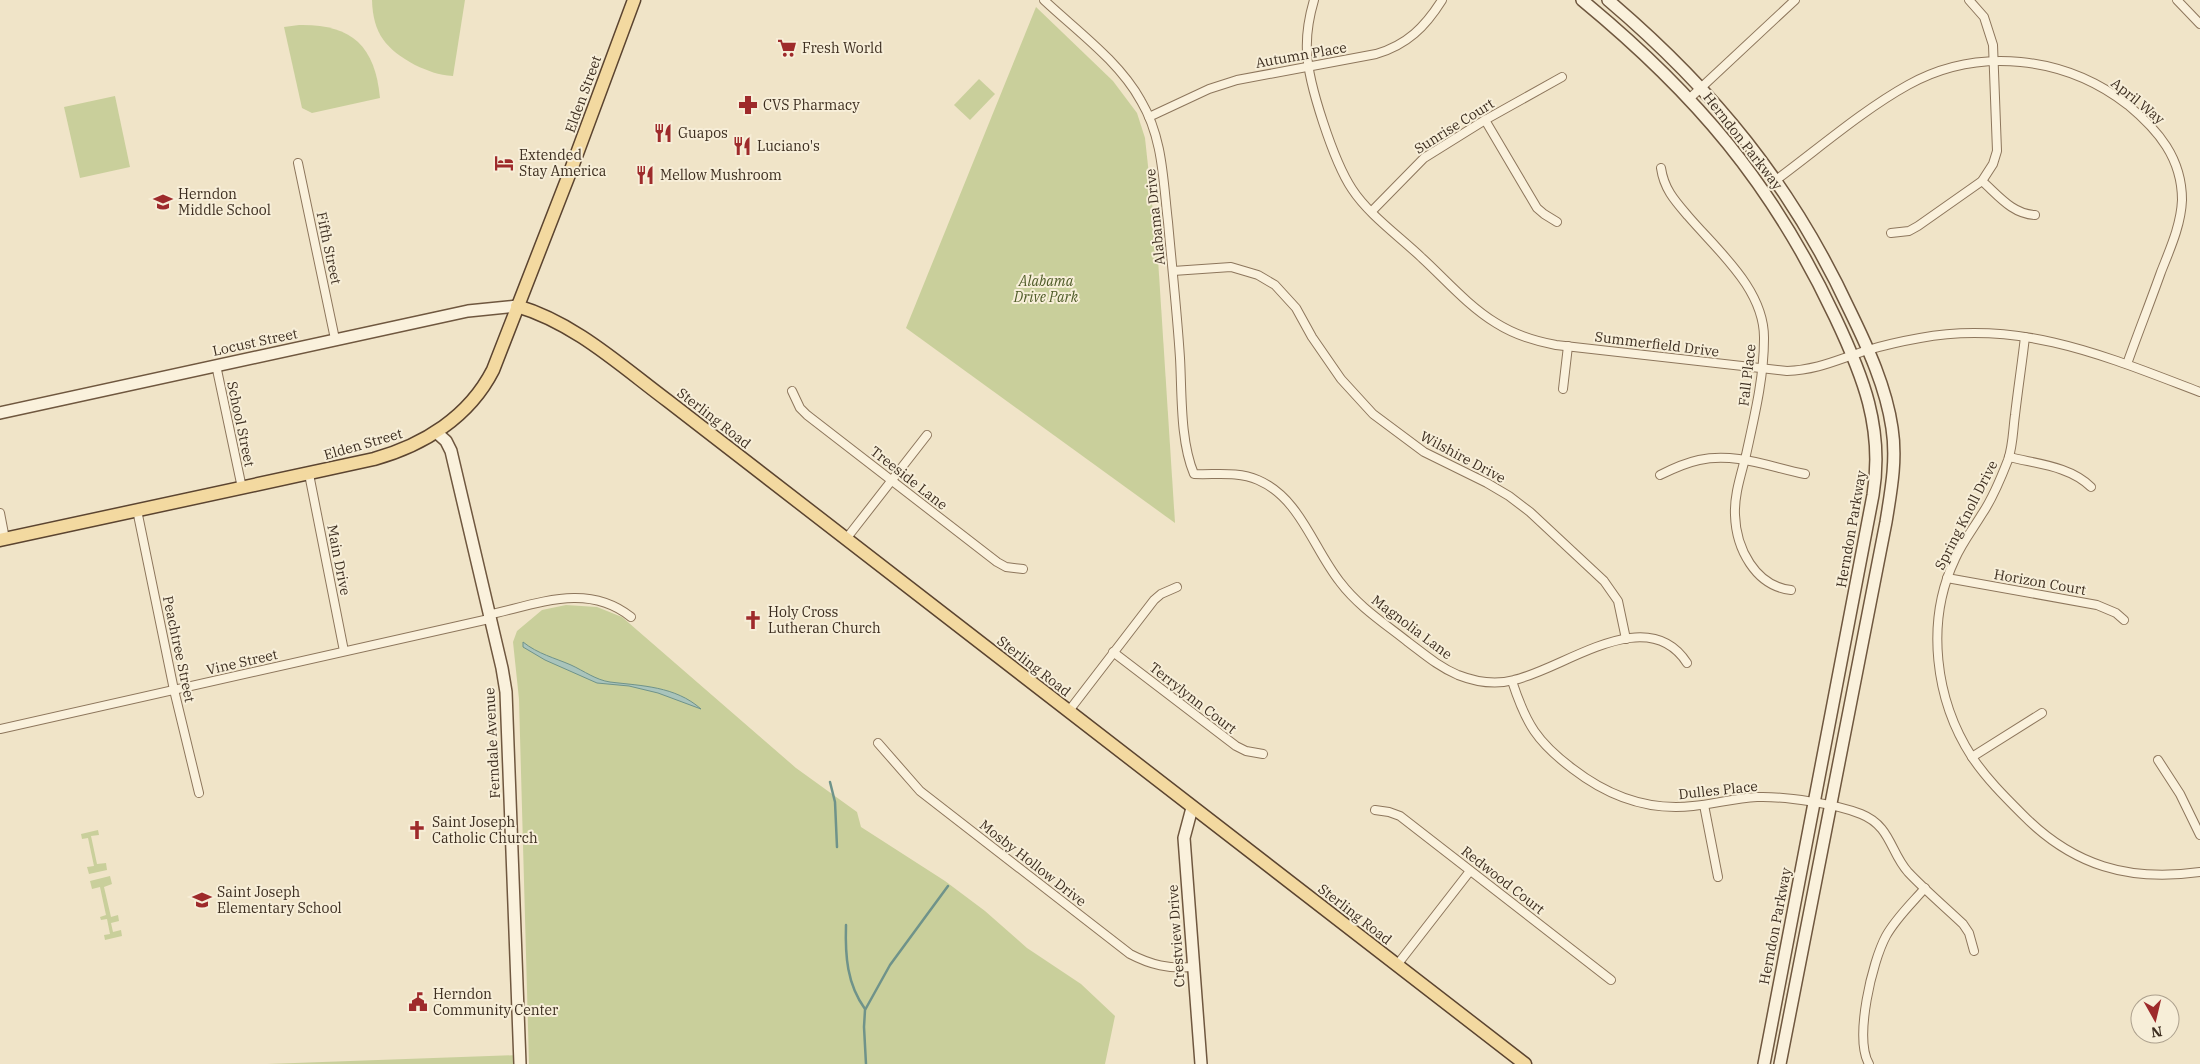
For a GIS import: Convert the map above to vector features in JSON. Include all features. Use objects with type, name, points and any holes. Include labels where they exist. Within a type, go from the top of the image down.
[{"type":"main road","name":"Elden Street","points":[[2,539],[309,474],[386,455],[406,448],[436,432],[458,417],[482,388],[493,370],[634,0]]},
{"type":"main road","name":"Herndon Parkway","points":[[1608,0],[1647,33],[1702,88],[1746,139],[1776,180],[1820,251],[1843,296],[1868,350],[1885,396],[1892,428],[1893,475],[1886,522],[1780,1064]]},
{"type":"main road","name":"Herndon Parkway","points":[[1585,1],[1640,49],[1690,98],[1726,139],[1755,177],[1788,228],[1826,296],[1852,356],[1872,412],[1877,447],[1876,477],[1764,1064]]},
{"type":"main road","name":"Locust Street","points":[[0,413],[468,311],[517,306]]},
{"type":"main road","name":"Sterling Road","points":[[517,306],[548,317],[579,335],[1525,1064]]},
{"type":"main road","name":"Ferndale Avenue","points":[[436,432],[446,441],[451,451],[506,692],[520,1064]]},
{"type":"main road","name":"Crestview Drive","points":[[1192,808],[1184,838],[1192,967],[1201,1064]]},
{"type":"street","name":"Alabama Drive","points":[[1044,0],[1119,71],[1141,100],[1150,117],[1162,158],[1173,271],[1184,424],[1188,459],[1194,474]]},
{"type":"street","name":"Summerfield Drive","points":[[1314,0],[1306,35],[1308,66],[1336,158],[1352,190],[1476,308],[1494,322],[1525,338],[1568,346],[1803,371],[1818,368],[1868,350],[1922,338],[1976,333],[2025,336],[2063,343],[2127,364],[2200,392]]},
{"type":"street","name":"Autumn Place","points":[[1150,117],[1209,89],[1259,74],[1390,50],[1410,38],[1421,28],[1442,0]]},
{"type":"street","points":[[1690,98],[1795,0]]},
{"type":"street","points":[[1891,233],[1909,231],[1918,226],[1982,181],[1993,164],[1997,151],[1993,45],[1987,23],[1970,0]]},
{"type":"street","points":[[2177,0],[2200,24]]},
{"type":"street","name":"April Way","points":[[1776,180],[1907,85],[1954,67],[1995,60],[2038,64],[2090,81],[2122,100],[2144,118],[2160,135],[2172,154],[2182,191],[2179,221],[2127,364]]},
{"type":"street","name":"Sunrise Court","points":[[1372,211],[1424,158],[1485,120],[1562,76]]},
{"type":"street","points":[[1485,120],[1537,208],[1557,222]]},
{"type":"street","name":"Fifth Street","points":[[298,163],[335,339]]},
{"type":"street","name":"Fall Place","points":[[1661,168],[1664,182],[1670,195],[1754,295],[1763,323],[1762,368],[1736,498],[1735,513],[1742,549],[1753,568],[1774,586],[1791,590]]},
{"type":"street","points":[[1982,181],[2011,208],[2035,215]]},
{"type":"street","name":"Wilshire Drive","points":[[1173,271],[1231,267],[1258,275],[1275,285],[1296,308],[1312,337],[1340,379],[1373,414],[1424,452],[1509,496],[1530,512],[1604,580],[1618,601],[1626,639]]},
{"type":"street","name":"Spring Knoll Drive","points":[[2025,336],[2009,457],[1993,494],[1963,543],[1947,578],[1939,609],[1937,634],[1940,671],[1951,713],[1972,757],[2000,792],[2046,837],[2081,858],[2101,866],[2139,875],[2159,876],[2200,872]]},
{"type":"street","points":[[1563,389],[1568,346]]},
{"type":"street","name":"School Street","points":[[216,366],[242,488]]},
{"type":"street","name":"Treeside Lane","points":[[792,391],[800,408],[807,415],[891,481],[997,562],[1006,567],[1023,569]]},
{"type":"street","points":[[846,539],[927,435]]},
{"type":"street","points":[[1660,475],[1698,460],[1722,457],[1745,460],[1805,474]]},
{"type":"street","points":[[2009,457],[2065,470],[2080,477],[2091,487]]},
{"type":"street","name":"Magnolia Lane","points":[[1194,474],[1232,473],[1250,477],[1267,484],[1287,501],[1298,514],[1339,581],[1376,617],[1449,671],[1480,681],[1512,681],[1527,677],[1594,648],[1626,639],[1656,640],[1665,643],[1674,648],[1687,663]]},
{"type":"street","name":"Main Drive","points":[[309,474],[344,652]]},
{"type":"street","name":"Peachtree Street","points":[[136,510],[174,690],[199,793]]},
{"type":"street","points":[[0,513],[2,539]]},
{"type":"street","name":"Horizon Court","points":[[1947,578],[2097,605],[2116,613],[2124,620]]},
{"type":"street","points":[[1068,712],[1154,600],[1168,590],[1177,587]]},
{"type":"street","name":"Vine Street","points":[[0,729],[344,652],[578,596],[604,601],[616,606],[631,617]]},
{"type":"street","name":"Terrylynn Court","points":[[1113,652],[1236,746],[1246,751],[1263,754]]},
{"type":"street","name":"Dulles Place","points":[[1512,681],[1521,709],[1535,734],[1548,749],[1589,782],[1606,791],[1641,803],[1677,807],[1759,797],[1814,803],[1852,811],[1874,821],[1890,839],[1907,871],[1963,924],[1969,933],[1974,951]]},
{"type":"street","points":[[1972,757],[2042,712]]},
{"type":"street","name":"Mosby Hollow Drive","points":[[878,743],[920,791],[1130,954],[1155,965],[1169,968],[1192,967]]},
{"type":"street","points":[[2158,760],[2180,794],[2200,835]]},
{"type":"street","points":[[1704,805],[1718,877]]},
{"type":"street","name":"Redwood Court","points":[[1375,810],[1390,812],[1400,816],[1611,980]]},
{"type":"street","points":[[1397,965],[1470,871]]},
{"type":"street","points":[[1869,1064],[1864,1050],[1863,1029],[1874,967],[1879,951],[1896,920],[1925,888]]},
{"type":"green space","points":[[372,0],[465,0],[453,76],[443,75],[415,65],[396,53],[378,31]]},
{"type":"green space","name":"Alabama Drive Park","points":[[1036,7],[1113,81],[1137,113],[1145,138],[1158,259],[1175,523],[906,328]]},
{"type":"green space","points":[[299,25],[333,29],[357,41],[366,51],[373,64],[380,98],[312,113],[302,108],[284,27]]},
{"type":"green space","points":[[979,79],[995,94],[970,120],[954,105]]},
{"type":"green space","points":[[115,96],[130,167],[80,178],[64,107]]},
{"type":"green space","points":[[566,605],[597,607],[622,617],[796,768],[857,812],[861,827],[945,881],[985,911],[1027,948],[1081,984],[1115,1016],[1105,1064],[529,1064],[519,699],[513,642],[517,631],[542,610]]},
{"type":"green space","points":[[98,830],[99,835],[91,836],[97,864],[106,863],[107,870],[89,874],[87,867],[94,866],[88,838],[82,839],[81,834]]},
{"type":"green space","points":[[110,876],[112,884],[104,887],[111,917],[118,915],[119,921],[111,923],[113,932],[121,930],[122,936],[105,940],[104,935],[110,934],[107,919],[101,920],[100,917],[106,915],[100,887],[92,889],[90,881]]},
{"type":"green space","points":[[519,1055],[520,1064],[267,1064]]},
{"type":"water","points":[[523,642],[541,653],[600,679],[669,691],[691,701],[701,709],[658,693],[629,686],[597,683],[545,660],[523,647]]},
{"type":"waterway","points":[[830,782],[835,802],[837,847]]},
{"type":"waterway","points":[[866,1064],[865,1010],[890,965],[948,886]]},
{"type":"waterway","points":[[846,925],[848,969],[854,990],[865,1009]]},
{"type":"place","name":"Fresh World","points":[[787,48]]},
{"type":"place","name":"CVS Pharmacy","points":[[748,105]]},
{"type":"place","name":"Guapos","points":[[663,133]]},
{"type":"place","name":"Luciano's","points":[[742,146]]},
{"type":"place","name":"Extended Stay America","points":[[504,163]]},
{"type":"place","name":"Mellow Mushroom","points":[[645,175]]},
{"type":"place","name":"Herndon Middle School","points":[[163,202]]},
{"type":"place","name":"Holy Cross Lutheran Church","points":[[753,620]]},
{"type":"place","name":"Saint Joseph Catholic Church","points":[[417,830]]},
{"type":"place","name":"Saint Joseph Elementary School","points":[[202,900]]},
{"type":"place","name":"Herndon Community Center","points":[[418,1002]]}]
